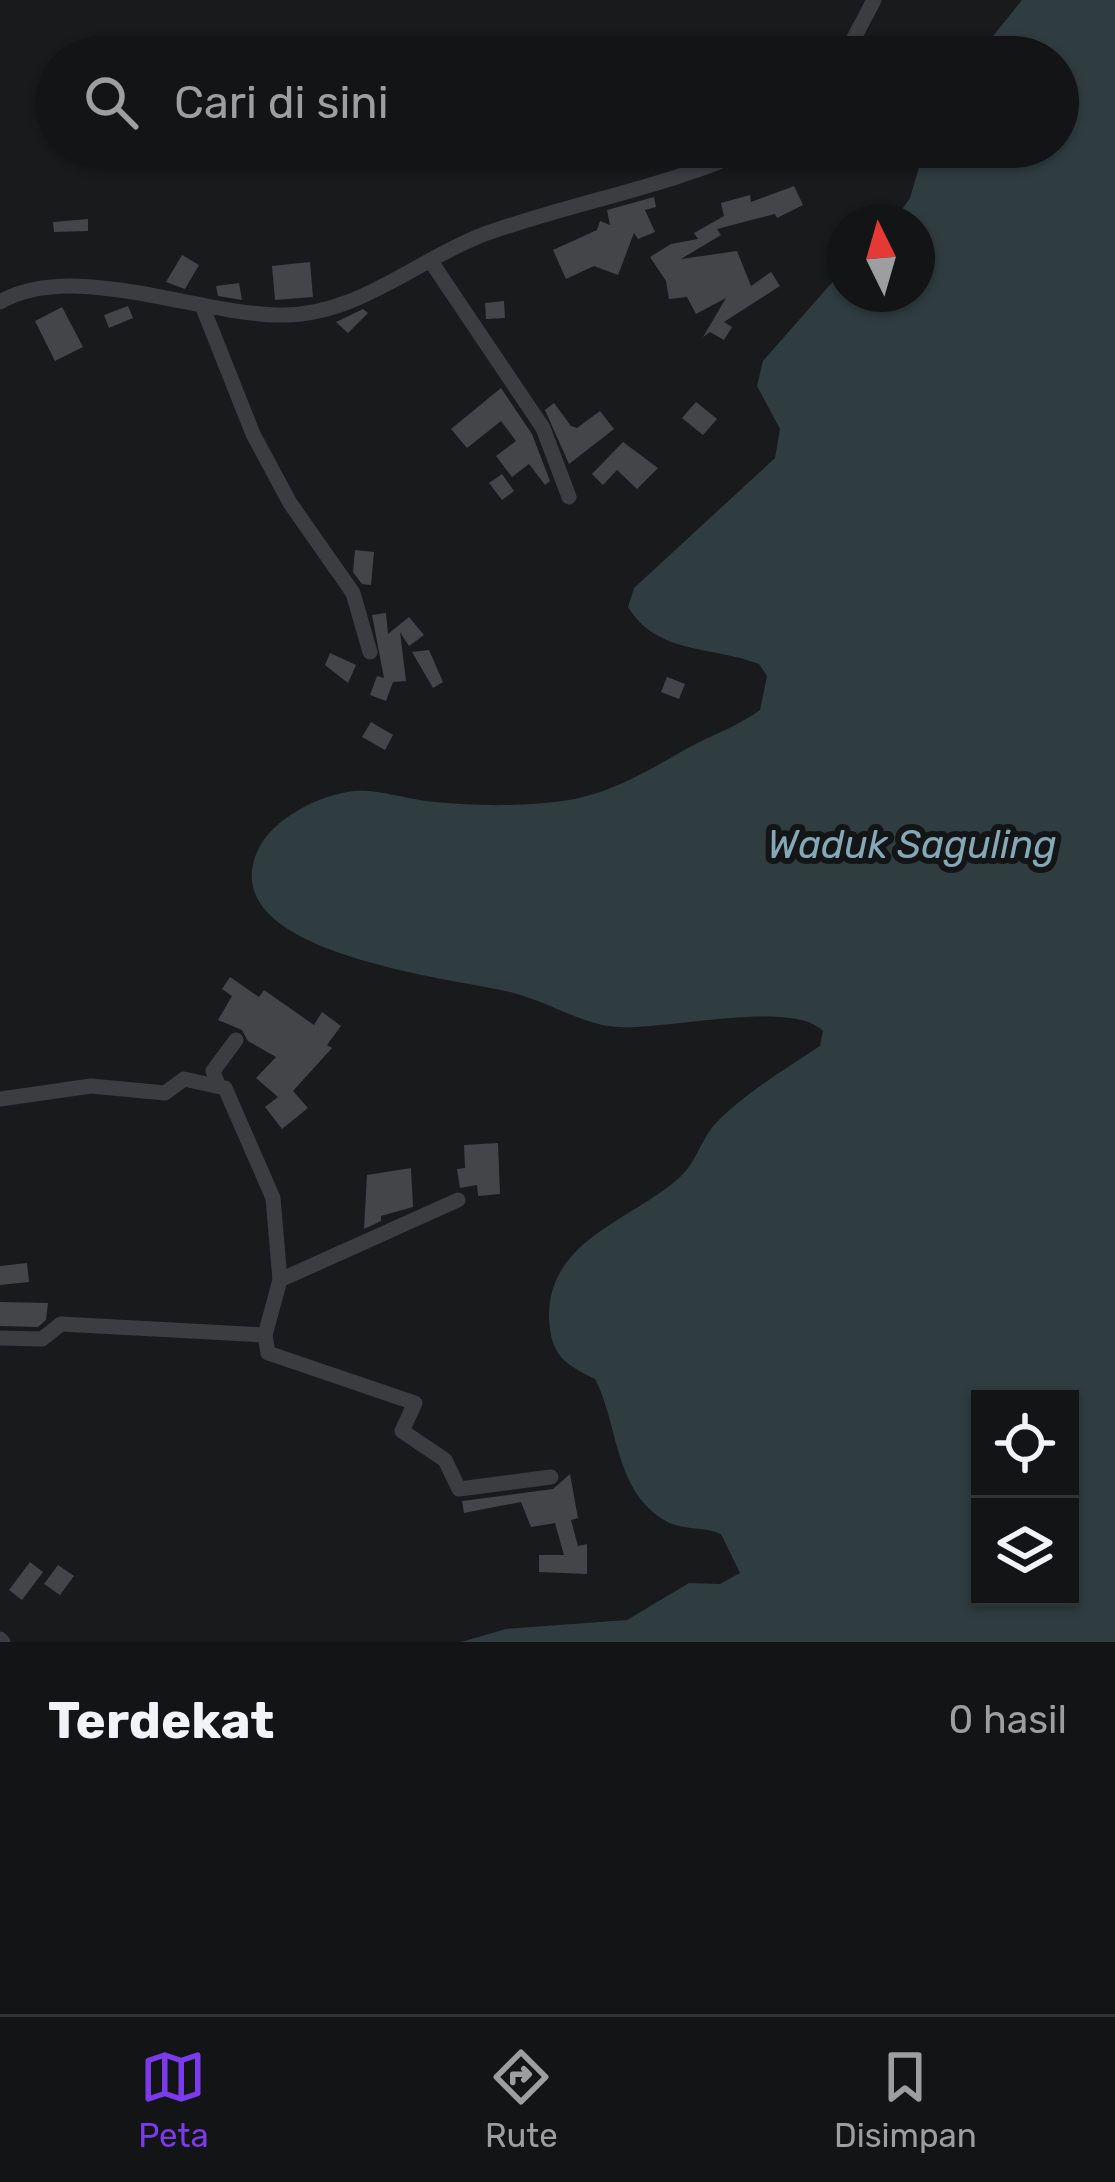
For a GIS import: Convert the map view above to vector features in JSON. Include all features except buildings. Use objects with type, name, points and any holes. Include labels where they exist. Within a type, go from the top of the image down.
[{"type":"street","points":[[855,36],[874,0]]},
{"type":"street","points":[[0,302],[21,290],[59,284],[203,308],[272,315],[317,311],[432,263],[480,236],[704,168]]},
{"type":"street","points":[[432,263],[543,428],[569,497]]},
{"type":"street","points":[[203,308],[253,434],[290,503],[353,593],[370,652]]},
{"type":"street","points":[[218,1085],[213,1071],[236,1040]]},
{"type":"street","points":[[0,1099],[74,1087],[165,1093],[184,1079],[218,1085],[232,1095],[273,1198],[280,1280],[265,1335],[268,1353],[415,1403],[402,1431],[445,1460],[459,1489],[551,1477]]},
{"type":"street","points":[[280,1280],[458,1200]]},
{"type":"street","points":[[0,1338],[42,1339],[61,1324],[265,1335]]},
{"type":"water","name":"Waduk Saguling","points":[[1022,0],[1115,0],[1115,1642],[461,1642],[506,1629],[627,1620],[689,1583],[720,1584],[740,1573],[721,1534],[666,1521],[636,1493],[595,1379],[567,1363],[556,1350],[549,1319],[552,1292],[577,1251],[680,1177],[716,1123],[820,1046],[823,1031],[808,1022],[757,1016],[639,1027],[605,1025],[514,993],[347,956],[304,938],[270,915],[253,887],[257,852],[285,819],[326,798],[354,791],[494,805],[563,801],[597,793],[760,710],[767,676],[759,664],[670,641],[654,634],[628,607],[634,588],[775,458],[780,429],[757,386],[763,361],[827,288],[827,312],[935,312],[935,204],[906,204],[919,168],[1079,168],[1079,36],[993,36]]}]
